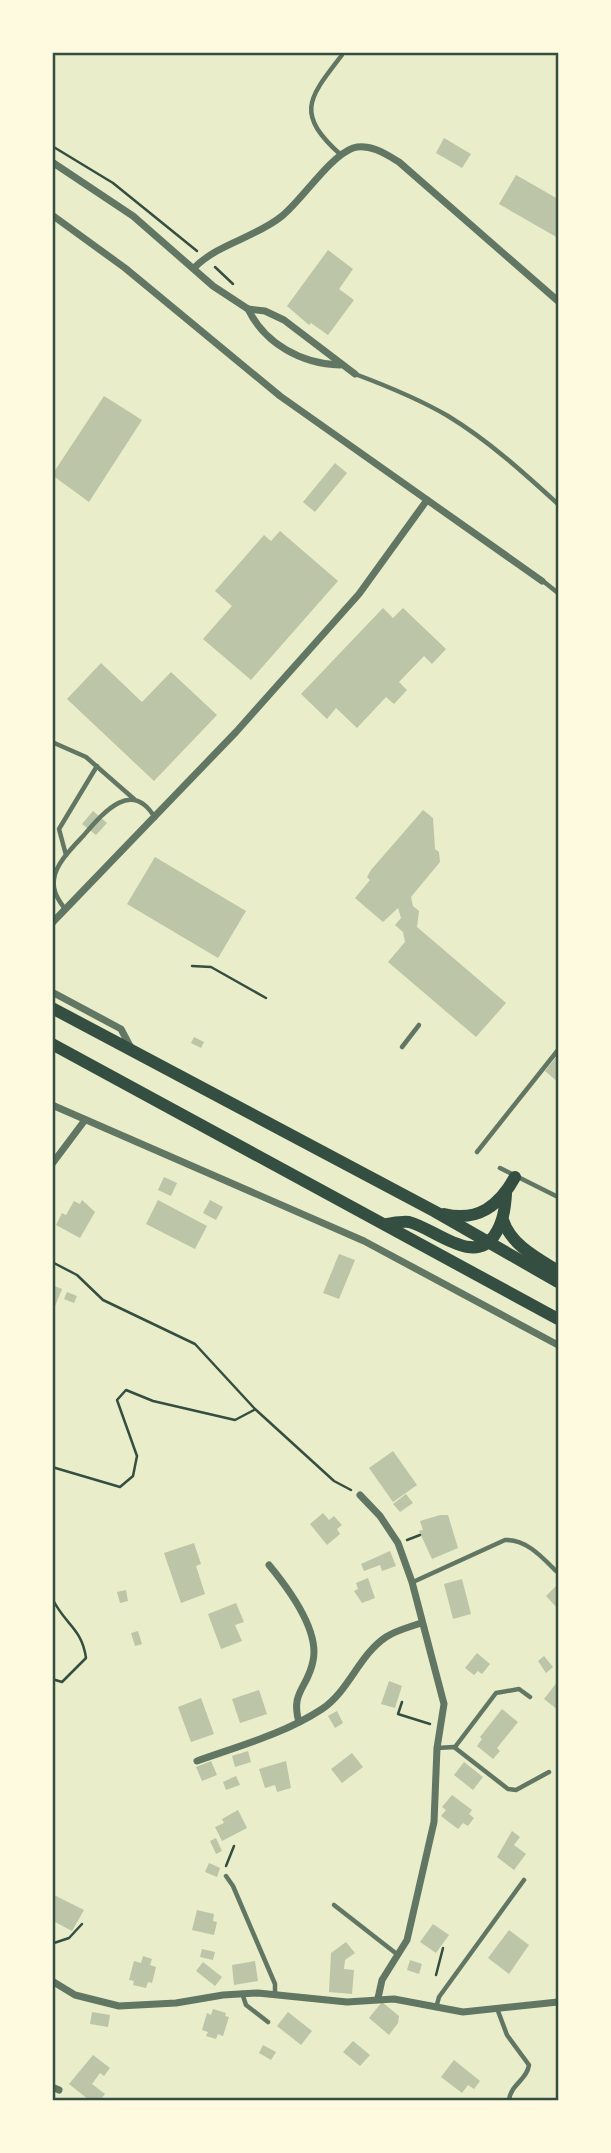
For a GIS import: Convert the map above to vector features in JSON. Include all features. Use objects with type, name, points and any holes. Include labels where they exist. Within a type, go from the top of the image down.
[{"type":"main road","points":[[52,1008],[434,1211],[558,1282]]},
{"type":"main road","points":[[52,1044],[558,1319]]},
{"type":"main road","points":[[386,1224],[407,1222],[468,1247],[483,1246],[489,1242],[503,1220],[506,1194],[515,1177]]},
{"type":"main road","points":[[434,1211],[467,1217],[477,1215],[506,1194]]},
{"type":"main road","points":[[503,1220],[509,1235],[558,1272]]},
{"type":"street","points":[[194,268],[216,250],[257,232],[282,216],[341,156],[353,148],[366,147],[381,151],[399,162],[558,302]]},
{"type":"street","points":[[52,162],[133,216],[213,286],[248,309],[265,311],[284,320],[355,374]]},
{"type":"street","points":[[52,215],[125,268],[280,396],[361,457],[542,581]]},
{"type":"street","points":[[248,309],[256,326],[292,355],[322,365],[340,365]]},
{"type":"street","points":[[52,923],[155,818],[359,594],[427,500]]},
{"type":"street","points":[[52,992],[121,1029],[131,1048]]},
{"type":"street","points":[[52,1105],[364,1241],[558,1345]]},
{"type":"street","points":[[52,1164],[85,1120]]},
{"type":"street","points":[[360,1495],[390,1530],[412,1582],[444,1704],[437,1748],[434,1822],[407,1940],[382,1980],[378,1998]]},
{"type":"street","points":[[269,1565],[289,1591],[312,1638],[314,1659],[295,1706],[299,1722]]},
{"type":"street","points":[[197,1761],[299,1722],[324,1708],[339,1694],[374,1647],[386,1637],[421,1623]]},
{"type":"street","points":[[52,1981],[75,1995],[119,2007],[176,2003],[242,1993],[347,2002],[378,1998],[464,2012],[498,2011],[558,2002]]},
{"type":"lane","points":[[341,156],[320,134],[310,108],[314,91],[342,55]]},
{"type":"lane","points":[[355,374],[408,394],[450,417],[498,452],[558,504]]},
{"type":"lane","points":[[542,581],[558,593]]},
{"type":"lane","points":[[52,742],[86,757],[135,799],[148,806],[155,818]]},
{"type":"lane","points":[[66,855],[59,829],[74,800],[97,766]]},
{"type":"lane","points":[[66,910],[58,900],[54,879],[66,855],[106,810],[120,802],[135,799]]},
{"type":"lane","points":[[402,1047],[419,1025]]},
{"type":"lane","points":[[477,1152],[558,1050]]},
{"type":"lane","points":[[500,1168],[558,1197]]},
{"type":"lane","points":[[412,1582],[505,1540],[515,1539],[537,1553],[556,1571]]},
{"type":"lane","points":[[454,1747],[496,1693],[519,1689],[530,1697]]},
{"type":"lane","points":[[437,1748],[454,1747],[508,1788],[525,1788],[549,1772]]},
{"type":"lane","points":[[226,1876],[233,1886],[275,1984],[275,1994]]},
{"type":"lane","points":[[436,2009],[439,1997],[524,1880]]},
{"type":"lane","points":[[334,1905],[398,1955]]},
{"type":"lane","points":[[242,1993],[246,2005],[268,2022]]},
{"type":"lane","points":[[498,2011],[507,2035],[529,2064],[525,2077],[510,2091],[509,2101]]},
{"type":"path","points":[[192,966],[211,967],[266,998]]},
{"type":"path","points":[[52,1262],[77,1275],[103,1300],[195,1344],[255,1409],[334,1481],[360,1495]]},
{"type":"path","points":[[52,1467],[120,1487],[133,1476],[137,1456],[117,1400],[126,1391],[153,1401],[235,1420],[255,1409]]},
{"type":"path","points":[[52,1598],[61,1617],[83,1638],[86,1658],[62,1682],[52,1679]]},
{"type":"path","points":[[402,1702],[398,1714],[442,1727]]},
{"type":"path","points":[[226,1876],[226,1865],[234,1846]]},
{"type":"path","points":[[52,1948],[53,1943],[69,1938],[82,1924]]},
{"type":"path","points":[[436,1975],[443,1948]]},
{"type":"building","points":[[444,138],[471,154],[462,168],[436,153]]},
{"type":"building","points":[[516,175],[558,199],[558,238],[499,204]]},
{"type":"building","points":[[328,250],[353,269],[339,289],[354,300],[328,335],[311,323],[309,325],[287,306]]},
{"type":"building","points":[[104,396],[142,420],[89,502],[52,475]]},
{"type":"building","points":[[335,463],[347,473],[315,512],[303,502]]},
{"type":"building","points":[[280,531],[338,581],[251,680],[203,639],[232,606],[215,591],[264,535],[271,541]]},
{"type":"building","points":[[383,608],[393,618],[403,608],[446,649],[432,664],[424,656],[399,682],[407,690],[394,704],[386,697],[357,728],[336,708],[327,719],[301,694]]},
{"type":"building","points":[[101,663],[142,702],[171,672],[217,715],[154,781],[67,699]]},
{"type":"building","points":[[423,810],[433,818],[435,849],[439,852],[440,862],[411,897],[413,906],[419,911],[417,927],[506,1003],[476,1037],[388,962],[405,942],[403,932],[395,925],[401,918],[398,908],[383,922],[355,898],[370,880],[367,877],[371,870]]},
{"type":"building","points":[[93,811],[107,823],[96,835],[82,824]]},
{"type":"building","points":[[155,857],[246,911],[218,958],[127,904]]},
{"type":"building","points":[[194,1037],[204,1042],[201,1048],[191,1043]]},
{"type":"building","points":[[558,1055],[558,1082],[545,1071]]},
{"type":"building","points":[[164,1177],[177,1183],[171,1196],[158,1190]]},
{"type":"building","points":[[82,1200],[95,1212],[80,1238],[56,1225],[62,1213],[66,1215],[74,1201],[80,1204]]},
{"type":"building","points":[[158,1200],[207,1226],[195,1249],[146,1224]]},
{"type":"building","points":[[210,1200],[223,1207],[216,1220],[203,1213]]},
{"type":"building","points":[[339,1254],[355,1260],[339,1299],[323,1293]]},
{"type":"building","points":[[52,1285],[62,1289],[53,1311],[52,1311]]},
{"type":"building","points":[[67,1292],[77,1296],[74,1303],[64,1299]]},
{"type":"building","points":[[393,1451],[417,1485],[393,1502],[369,1468]]},
{"type":"building","points":[[406,1494],[413,1503],[400,1512],[393,1504]]},
{"type":"building","points":[[323,1513],[329,1520],[334,1516],[342,1525],[337,1529],[340,1534],[327,1545],[310,1524]]},
{"type":"building","points":[[448,1515],[458,1548],[432,1559],[419,1531],[423,1530],[420,1521]]},
{"type":"building","points":[[194,1543],[201,1564],[196,1566],[205,1594],[181,1603],[164,1553]]},
{"type":"building","points":[[390,1551],[396,1566],[382,1571],[380,1565],[364,1571],[361,1564]]},
{"type":"building","points":[[368,1578],[375,1598],[362,1603],[354,1591],[358,1589],[356,1583]]},
{"type":"building","points":[[462,1579],[471,1614],[453,1619],[444,1584]]},
{"type":"building","points":[[558,1584],[558,1609],[546,1596]]},
{"type":"building","points":[[126,1590],[128,1601],[120,1603],[117,1592]]},
{"type":"building","points":[[236,1603],[244,1622],[235,1625],[242,1641],[221,1649],[208,1614]]},
{"type":"building","points":[[138,1631],[142,1644],[135,1646],[131,1633]]},
{"type":"building","points":[[477,1653],[490,1664],[482,1674],[478,1671],[474,1675],[465,1668]]},
{"type":"building","points":[[544,1656],[553,1667],[546,1673],[538,1661]]},
{"type":"building","points":[[389,1681],[402,1686],[395,1708],[381,1704]]},
{"type":"building","points":[[558,1681],[558,1710],[544,1699]]},
{"type":"building","points":[[259,1690],[267,1714],[240,1723],[232,1699]]},
{"type":"building","points":[[201,1698],[214,1734],[191,1742],[178,1707]]},
{"type":"building","points":[[502,1709],[518,1722],[497,1748],[500,1751],[493,1759],[477,1746],[482,1739],[480,1737]]},
{"type":"building","points":[[337,1711],[343,1723],[335,1728],[328,1716]]},
{"type":"building","points":[[248,1751],[251,1762],[235,1767],[232,1756]]},
{"type":"building","points":[[352,1753],[363,1767],[342,1783],[331,1769]]},
{"type":"building","points":[[211,1761],[217,1775],[202,1781],[196,1767]]},
{"type":"building","points":[[286,1761],[291,1788],[277,1792],[275,1785],[265,1788],[259,1769]]},
{"type":"building","points":[[464,1762],[483,1777],[473,1790],[454,1775]]},
{"type":"building","points":[[236,1776],[240,1785],[226,1790],[223,1782]]},
{"type":"building","points":[[452,1795],[472,1810],[469,1814],[474,1818],[468,1826],[463,1823],[458,1829],[441,1816],[446,1810],[442,1807]]},
{"type":"building","points":[[238,1810],[247,1828],[222,1841],[215,1827],[224,1823],[222,1819]]},
{"type":"building","points":[[512,1831],[520,1837],[514,1845],[526,1854],[514,1870],[497,1857]]},
{"type":"building","points":[[216,1838],[222,1851],[216,1854],[210,1841]]},
{"type":"building","points":[[209,1863],[220,1868],[217,1877],[205,1872]]},
{"type":"building","points":[[52,1894],[84,1910],[72,1931],[55,1922],[52,1928]]},
{"type":"building","points":[[197,1910],[214,1914],[213,1921],[217,1922],[214,1935],[192,1930]]},
{"type":"building","points":[[433,1924],[449,1935],[436,1953],[420,1942]]},
{"type":"building","points":[[509,1930],[529,1945],[509,1974],[488,1958]]},
{"type":"building","points":[[346,1942],[355,1953],[345,1960],[344,1969],[354,1970],[352,1994],[329,1992],[331,1953]]},
{"type":"building","points":[[202,1949],[215,1952],[213,1960],[200,1957]]},
{"type":"building","points":[[143,1956],[152,1959],[150,1965],[156,1967],[152,1983],[148,1982],[146,1988],[133,1985],[134,1981],[129,1980],[134,1961],[141,1963]]},
{"type":"building","points":[[410,1960],[422,1964],[419,1974],[407,1970]]},
{"type":"building","points":[[255,1961],[258,1981],[234,1985],[232,1965]]},
{"type":"building","points":[[203,1962],[222,1977],[215,1986],[196,1971]]},
{"type":"building","points":[[382,2002],[399,2016],[398,2023],[389,2035],[369,2018]]},
{"type":"building","points":[[213,2009],[226,2013],[225,2016],[229,2017],[223,2036],[218,2034],[216,2039],[206,2036],[208,2032],[202,2030],[207,2013],[211,2015]]},
{"type":"building","points":[[92,2012],[110,2015],[108,2027],[90,2024]]},
{"type":"building","points":[[288,2012],[312,2031],[301,2045],[277,2026]]},
{"type":"building","points":[[353,2041],[370,2055],[360,2066],[343,2052]]},
{"type":"building","points":[[263,2045],[276,2052],[271,2060],[259,2053]]},
{"type":"building","points":[[93,2055],[110,2068],[104,2076],[100,2073],[92,2084],[105,2094],[100,2100],[89,2100],[69,2084]]},
{"type":"building","points":[[454,2060],[480,2081],[474,2089],[468,2085],[462,2093],[441,2077]]}]
